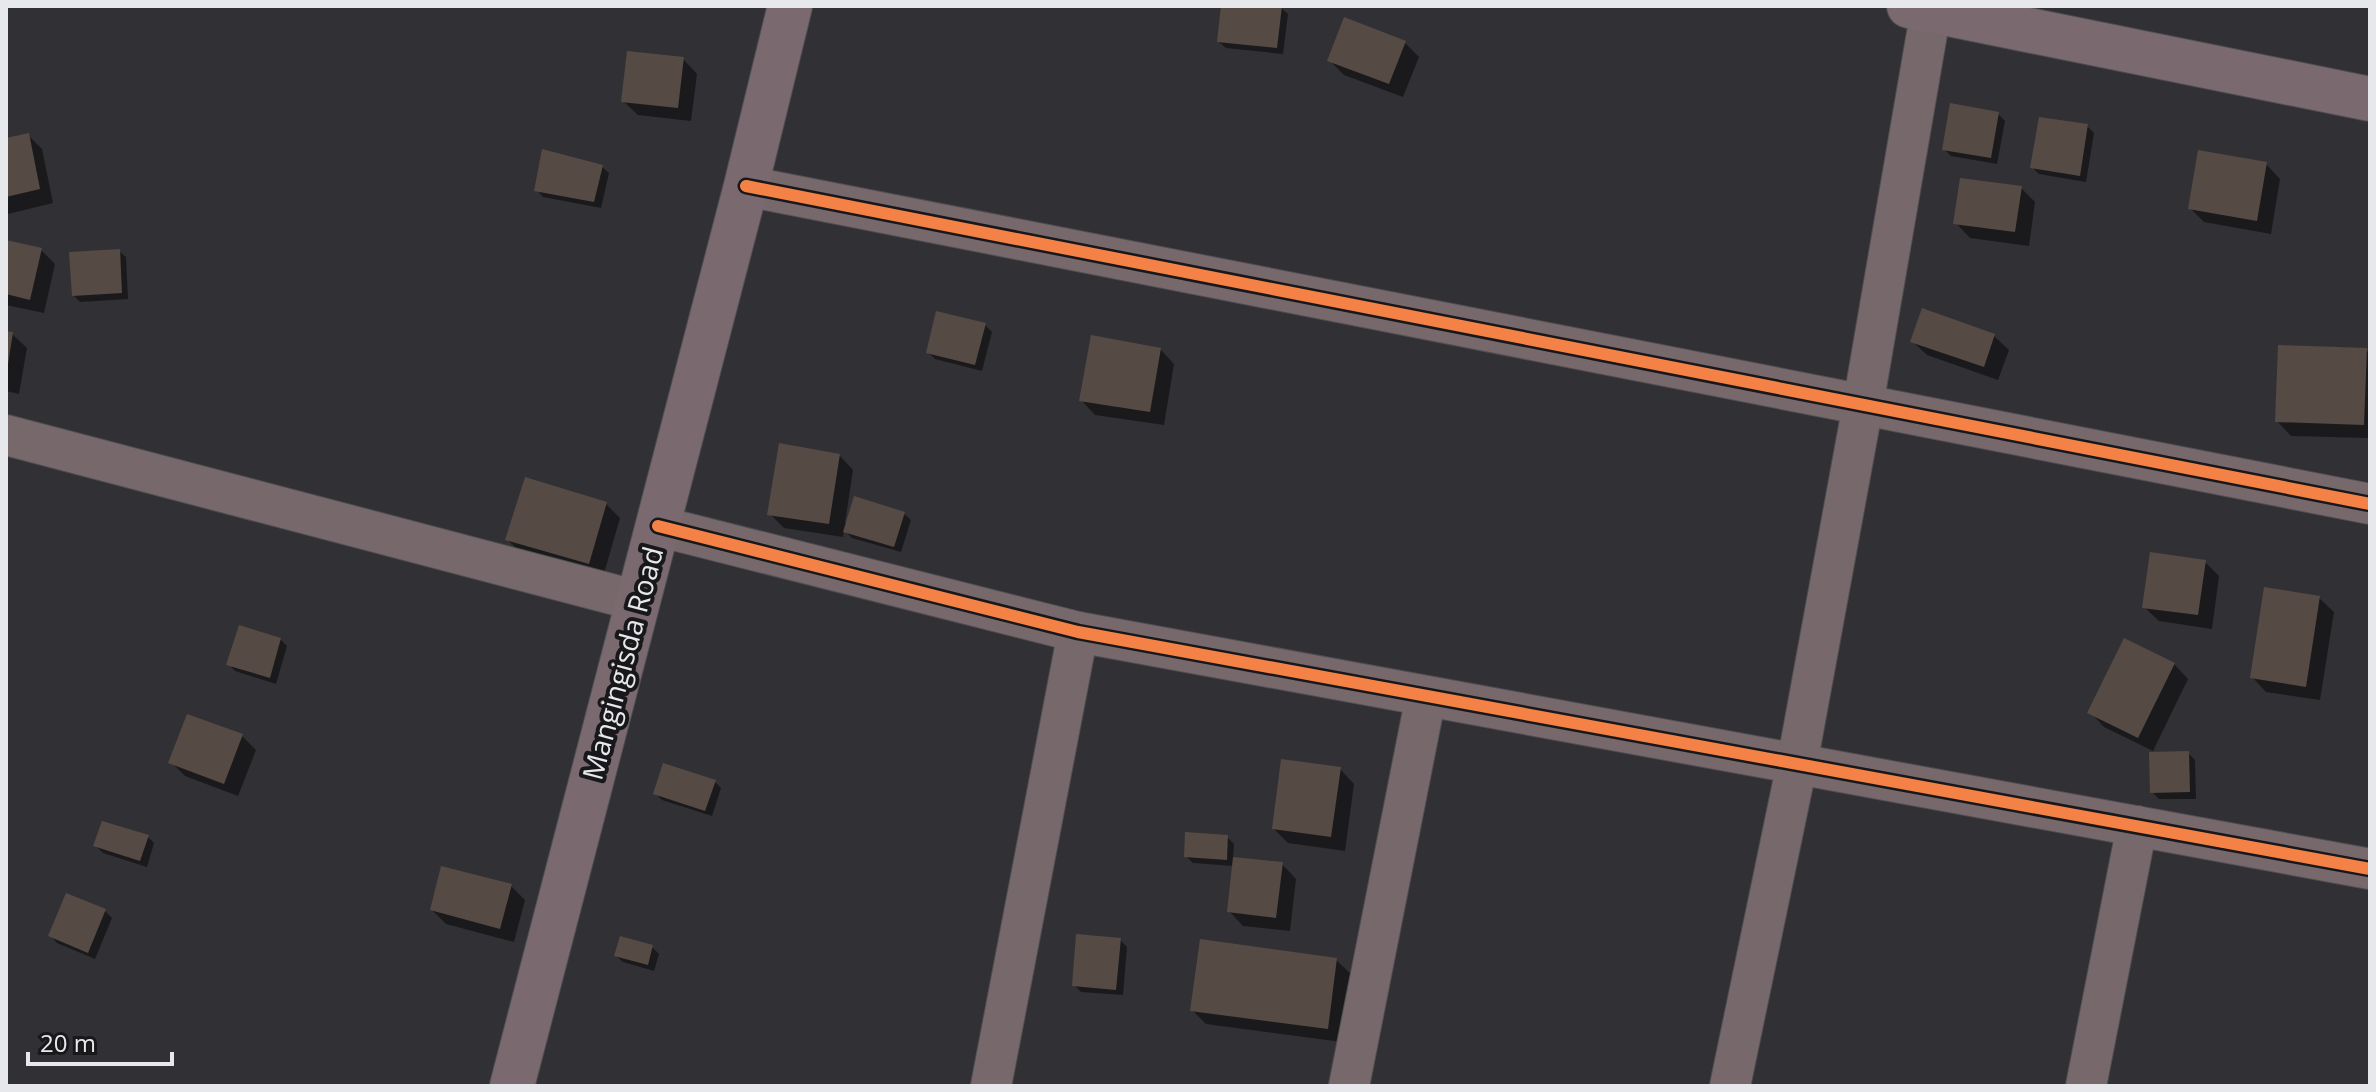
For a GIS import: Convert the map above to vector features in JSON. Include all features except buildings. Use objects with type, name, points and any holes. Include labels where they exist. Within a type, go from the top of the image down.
[{"type":"street","name":"Mangingisda Road","points":[[512,1086],[790,6]]},
{"type":"street","points":[[1730,1086],[1797,764],[1863,405],[1920,8],[2370,99]]},
{"type":"street","points":[[746,186],[2370,504]]},
{"type":"street","points":[[6,435],[638,601]]},
{"type":"street","points":[[658,526],[1078,632],[2370,869]]},
{"type":"street","points":[[991,1086],[1078,632]]},
{"type":"street","points":[[1349,1086],[1426,696]]},
{"type":"street","points":[[2086,1086],[2137,826]]},
{"type":"cycle path","points":[[746,186],[2370,504]]},
{"type":"cycle path","points":[[658,526],[1078,632],[2370,869]]}]
